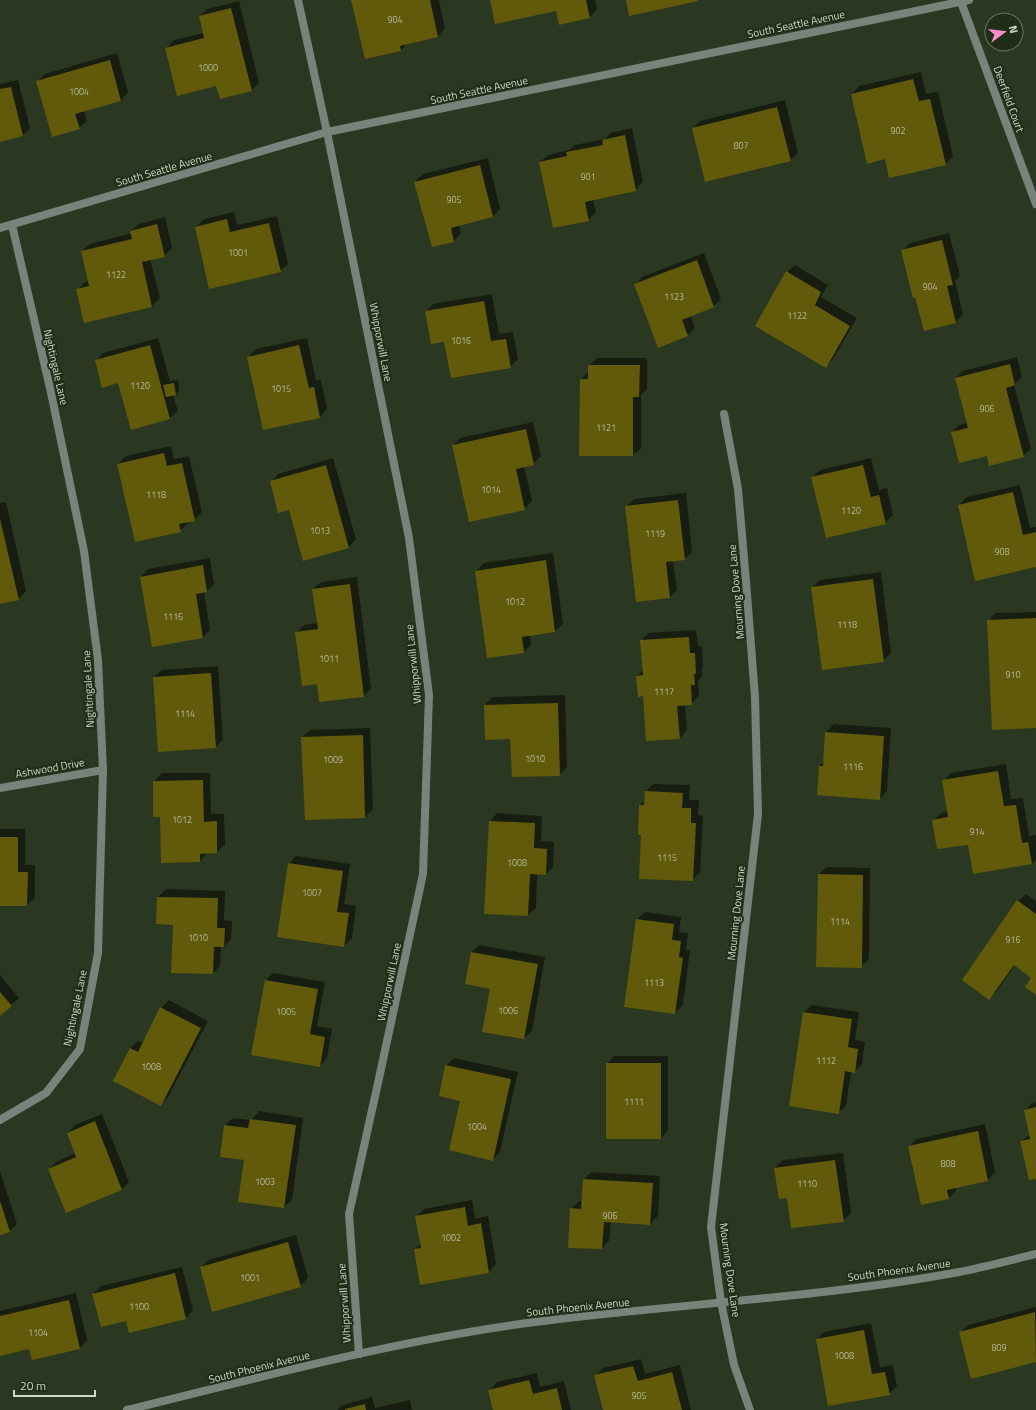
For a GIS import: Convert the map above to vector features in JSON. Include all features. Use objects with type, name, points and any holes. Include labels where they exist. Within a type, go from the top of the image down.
[{"type":"street","name":"Whipporwill Lane","points":[[298,0],[327,132],[409,538],[429,695],[423,874],[349,1214],[358,1354]]},
{"type":"street","name":"South Seattle Avenue","points":[[0,228],[327,132],[965,1]]},
{"type":"street","name":"Deerfield Court","points":[[965,1],[1036,204]]},
{"type":"street","name":"Nightingale Lane","points":[[0,1120],[46,1093],[80,1049],[98,953],[103,770],[98,660],[84,551],[50,388],[12,225]]},
{"type":"street","name":"Mourning Dove Lane","points":[[724,414],[738,489],[746,581],[755,696],[758,814],[711,1227],[721,1302],[734,1365],[750,1410]]},
{"type":"street","name":"Ashwood Drive","points":[[0,788],[103,770]]},
{"type":"street","name":"South Phoenix Avenue","points":[[127,1410],[358,1354],[462,1333],[536,1322],[879,1284],[961,1272],[1036,1254]]},
{"type":"building","points":[[351,0],[430,0],[438,37],[400,46],[401,51],[365,59]]},
{"type":"building","points":[[490,0],[586,0],[590,18],[559,25],[556,11],[495,24]]},
{"type":"building","points":[[626,0],[697,0],[698,1],[629,16]]},
{"type":"building","points":[[231,8],[252,91],[220,99],[216,86],[177,96],[165,48],[204,38],[199,16]]},
{"type":"building","points":[[110,60],[121,101],[75,114],[80,129],[52,137],[36,81]]},
{"type":"building","points":[[913,79],[919,101],[930,99],[946,165],[889,178],[885,159],[867,164],[851,94]]},
{"type":"building","points":[[11,87],[23,136],[0,142],[0,89]]},
{"type":"building","points":[[777,107],[791,161],[705,182],[692,128]]},
{"type":"building","points":[[625,135],[636,191],[585,202],[589,221],[553,228],[539,162],[567,156],[566,152],[603,145],[602,140]]},
{"type":"building","points":[[480,165],[493,217],[451,228],[454,242],[432,247],[414,182]]},
{"type":"building","points":[[227,219],[230,232],[269,223],[281,272],[209,289],[195,227]]},
{"type":"building","points":[[157,224],[165,257],[142,262],[152,307],[84,323],[76,289],[89,286],[81,251],[132,239],[130,231]]},
{"type":"building","points":[[942,240],[953,285],[947,286],[956,323],[924,331],[915,297],[913,298],[901,250]]},
{"type":"building","points":[[697,260],[714,307],[682,320],[688,336],[658,348],[634,284]]},
{"type":"building","points":[[786,271],[821,292],[815,305],[850,326],[826,368],[755,326]]},
{"type":"building","points":[[484,301],[491,341],[506,339],[511,368],[451,378],[444,342],[431,344],[425,311]]},
{"type":"building","points":[[150,345],[170,419],[131,430],[118,383],[102,388],[95,360]]},
{"type":"building","points":[[299,345],[309,388],[314,387],[320,418],[263,430],[247,357]]},
{"type":"building","points":[[1010,364],[1015,385],[1006,388],[1024,457],[989,466],[987,456],[959,463],[951,432],[968,428],[955,378]]},
{"type":"building","points":[[588,365],[640,365],[639,397],[633,397],[633,456],[579,456],[580,379],[588,379]]},
{"type":"building","points":[[174,383],[176,395],[166,397],[163,385]]},
{"type":"building","points":[[526,429],[534,465],[516,469],[525,510],[469,522],[452,445]]},
{"type":"building","points":[[164,453],[167,466],[182,463],[195,521],[179,524],[181,532],[135,542],[117,464]]},
{"type":"building","points":[[326,465],[349,548],[303,561],[289,510],[278,513],[270,481]]},
{"type":"building","points":[[863,465],[871,497],[879,495],[886,524],[826,538],[811,477]]},
{"type":"building","points":[[1013,492],[1023,535],[1036,532],[1036,567],[975,581],[958,505]]},
{"type":"building","points":[[678,500],[685,560],[666,562],[670,598],[636,602],[625,506]]},
{"type":"building","points":[[0,519],[19,600],[0,604]]},
{"type":"building","points":[[546,560],[555,632],[522,637],[524,653],[487,658],[475,571]]},
{"type":"building","points":[[203,565],[207,592],[196,594],[203,638],[152,647],[140,577]]},
{"type":"building","points":[[873,579],[884,662],[822,670],[811,587]]},
{"type":"building","points":[[350,584],[364,697],[319,702],[317,684],[302,686],[295,632],[318,629],[312,589]]},
{"type":"building","points":[[1036,618],[1036,728],[992,730],[987,620]]},
{"type":"building","points":[[689,637],[690,653],[695,653],[696,674],[694,674],[695,685],[691,685],[692,705],[677,706],[680,739],[646,741],[643,696],[638,697],[636,676],[643,675],[640,640]]},
{"type":"building","points":[[211,673],[216,748],[158,752],[153,677]]},
{"type":"building","points":[[558,703],[560,776],[512,777],[510,739],[485,740],[484,705]]},
{"type":"building","points":[[825,732],[884,736],[880,800],[817,795],[819,766],[823,766]]},
{"type":"building","points":[[363,735],[365,818],[305,820],[301,737]]},
{"type":"building","points":[[998,771],[1004,806],[1016,805],[1022,843],[1028,842],[1032,864],[973,874],[968,845],[937,849],[932,820],[948,817],[942,780]]},
{"type":"building","points":[[203,780],[204,822],[217,821],[217,853],[200,854],[200,862],[161,863],[160,817],[153,817],[153,781]]},
{"type":"building","points":[[645,791],[683,793],[682,808],[691,808],[691,823],[696,823],[693,881],[639,879],[641,835],[638,835],[639,805],[644,805]]},
{"type":"building","points":[[489,821],[535,823],[534,848],[547,849],[546,875],[530,874],[528,916],[484,914]]},
{"type":"building","points":[[0,837],[18,837],[18,872],[28,872],[27,906],[0,906]]},
{"type":"building","points":[[288,863],[343,871],[337,912],[349,913],[344,947],[277,937]]},
{"type":"building","points":[[818,874],[863,875],[862,968],[816,967]]},
{"type":"building","points":[[157,897],[218,898],[217,928],[225,928],[224,947],[214,947],[213,974],[171,973],[173,925],[156,924]]},
{"type":"building","points":[[1017,900],[1036,914],[1036,995],[1025,987],[1031,978],[1014,965],[989,1000],[962,980]]},
{"type":"building","points":[[636,919],[674,924],[672,940],[681,941],[679,957],[683,958],[675,1014],[624,1007]]},
{"type":"building","points":[[471,952],[538,964],[524,1039],[482,1032],[490,989],[465,984]]},
{"type":"building","points":[[265,980],[318,989],[310,1034],[325,1037],[320,1067],[251,1055]]},
{"type":"building","points":[[0,992],[12,1006],[0,1016]]},
{"type":"building","points":[[160,1007],[201,1028],[161,1106],[113,1081],[130,1048],[138,1052]]},
{"type":"building","points":[[803,1012],[852,1019],[848,1047],[858,1049],[855,1073],[845,1071],[839,1114],[789,1106]]},
{"type":"building","points":[[606,1063],[661,1063],[661,1139],[606,1139]]},
{"type":"building","points":[[445,1065],[511,1079],[493,1161],[449,1150],[460,1101],[439,1096]]},
{"type":"building","points":[[1036,1107],[1036,1179],[1029,1180],[1020,1141],[1030,1139],[1024,1110]]},
{"type":"building","points":[[250,1119],[296,1125],[284,1208],[238,1202],[244,1160],[220,1157],[224,1125],[248,1128]]},
{"type":"building","points":[[95,1121],[122,1190],[66,1213],[48,1169],[76,1157],[67,1133]]},
{"type":"building","points":[[978,1131],[988,1181],[947,1190],[949,1199],[921,1205],[908,1146]]},
{"type":"building","points":[[835,1160],[844,1222],[791,1228],[787,1198],[779,1199],[774,1168]]},
{"type":"building","points":[[583,1179],[653,1183],[650,1225],[604,1222],[602,1249],[568,1248],[570,1208],[581,1209]]},
{"type":"building","points":[[0,1201],[10,1232],[0,1235]]},
{"type":"building","points":[[465,1207],[468,1226],[481,1223],[489,1273],[420,1285],[414,1249],[421,1248],[415,1216]]},
{"type":"building","points":[[288,1242],[301,1287],[212,1312],[200,1267]]},
{"type":"building","points":[[175,1273],[186,1319],[129,1333],[126,1321],[101,1327],[92,1294]]},
{"type":"building","points":[[69,1300],[80,1349],[32,1360],[29,1349],[0,1356],[0,1316]]},
{"type":"building","points":[[1035,1312],[1036,1362],[971,1379],[959,1332]]},
{"type":"building","points":[[864,1330],[872,1374],[885,1372],[890,1395],[828,1406],[816,1339]]},
{"type":"building","points":[[633,1366],[638,1381],[672,1372],[682,1410],[603,1410],[594,1375]]},
{"type":"building","points":[[529,1380],[533,1394],[557,1388],[562,1410],[493,1410],[488,1390]]},
{"type":"building","points":[[365,1404],[366,1410],[345,1410],[345,1409]]}]
